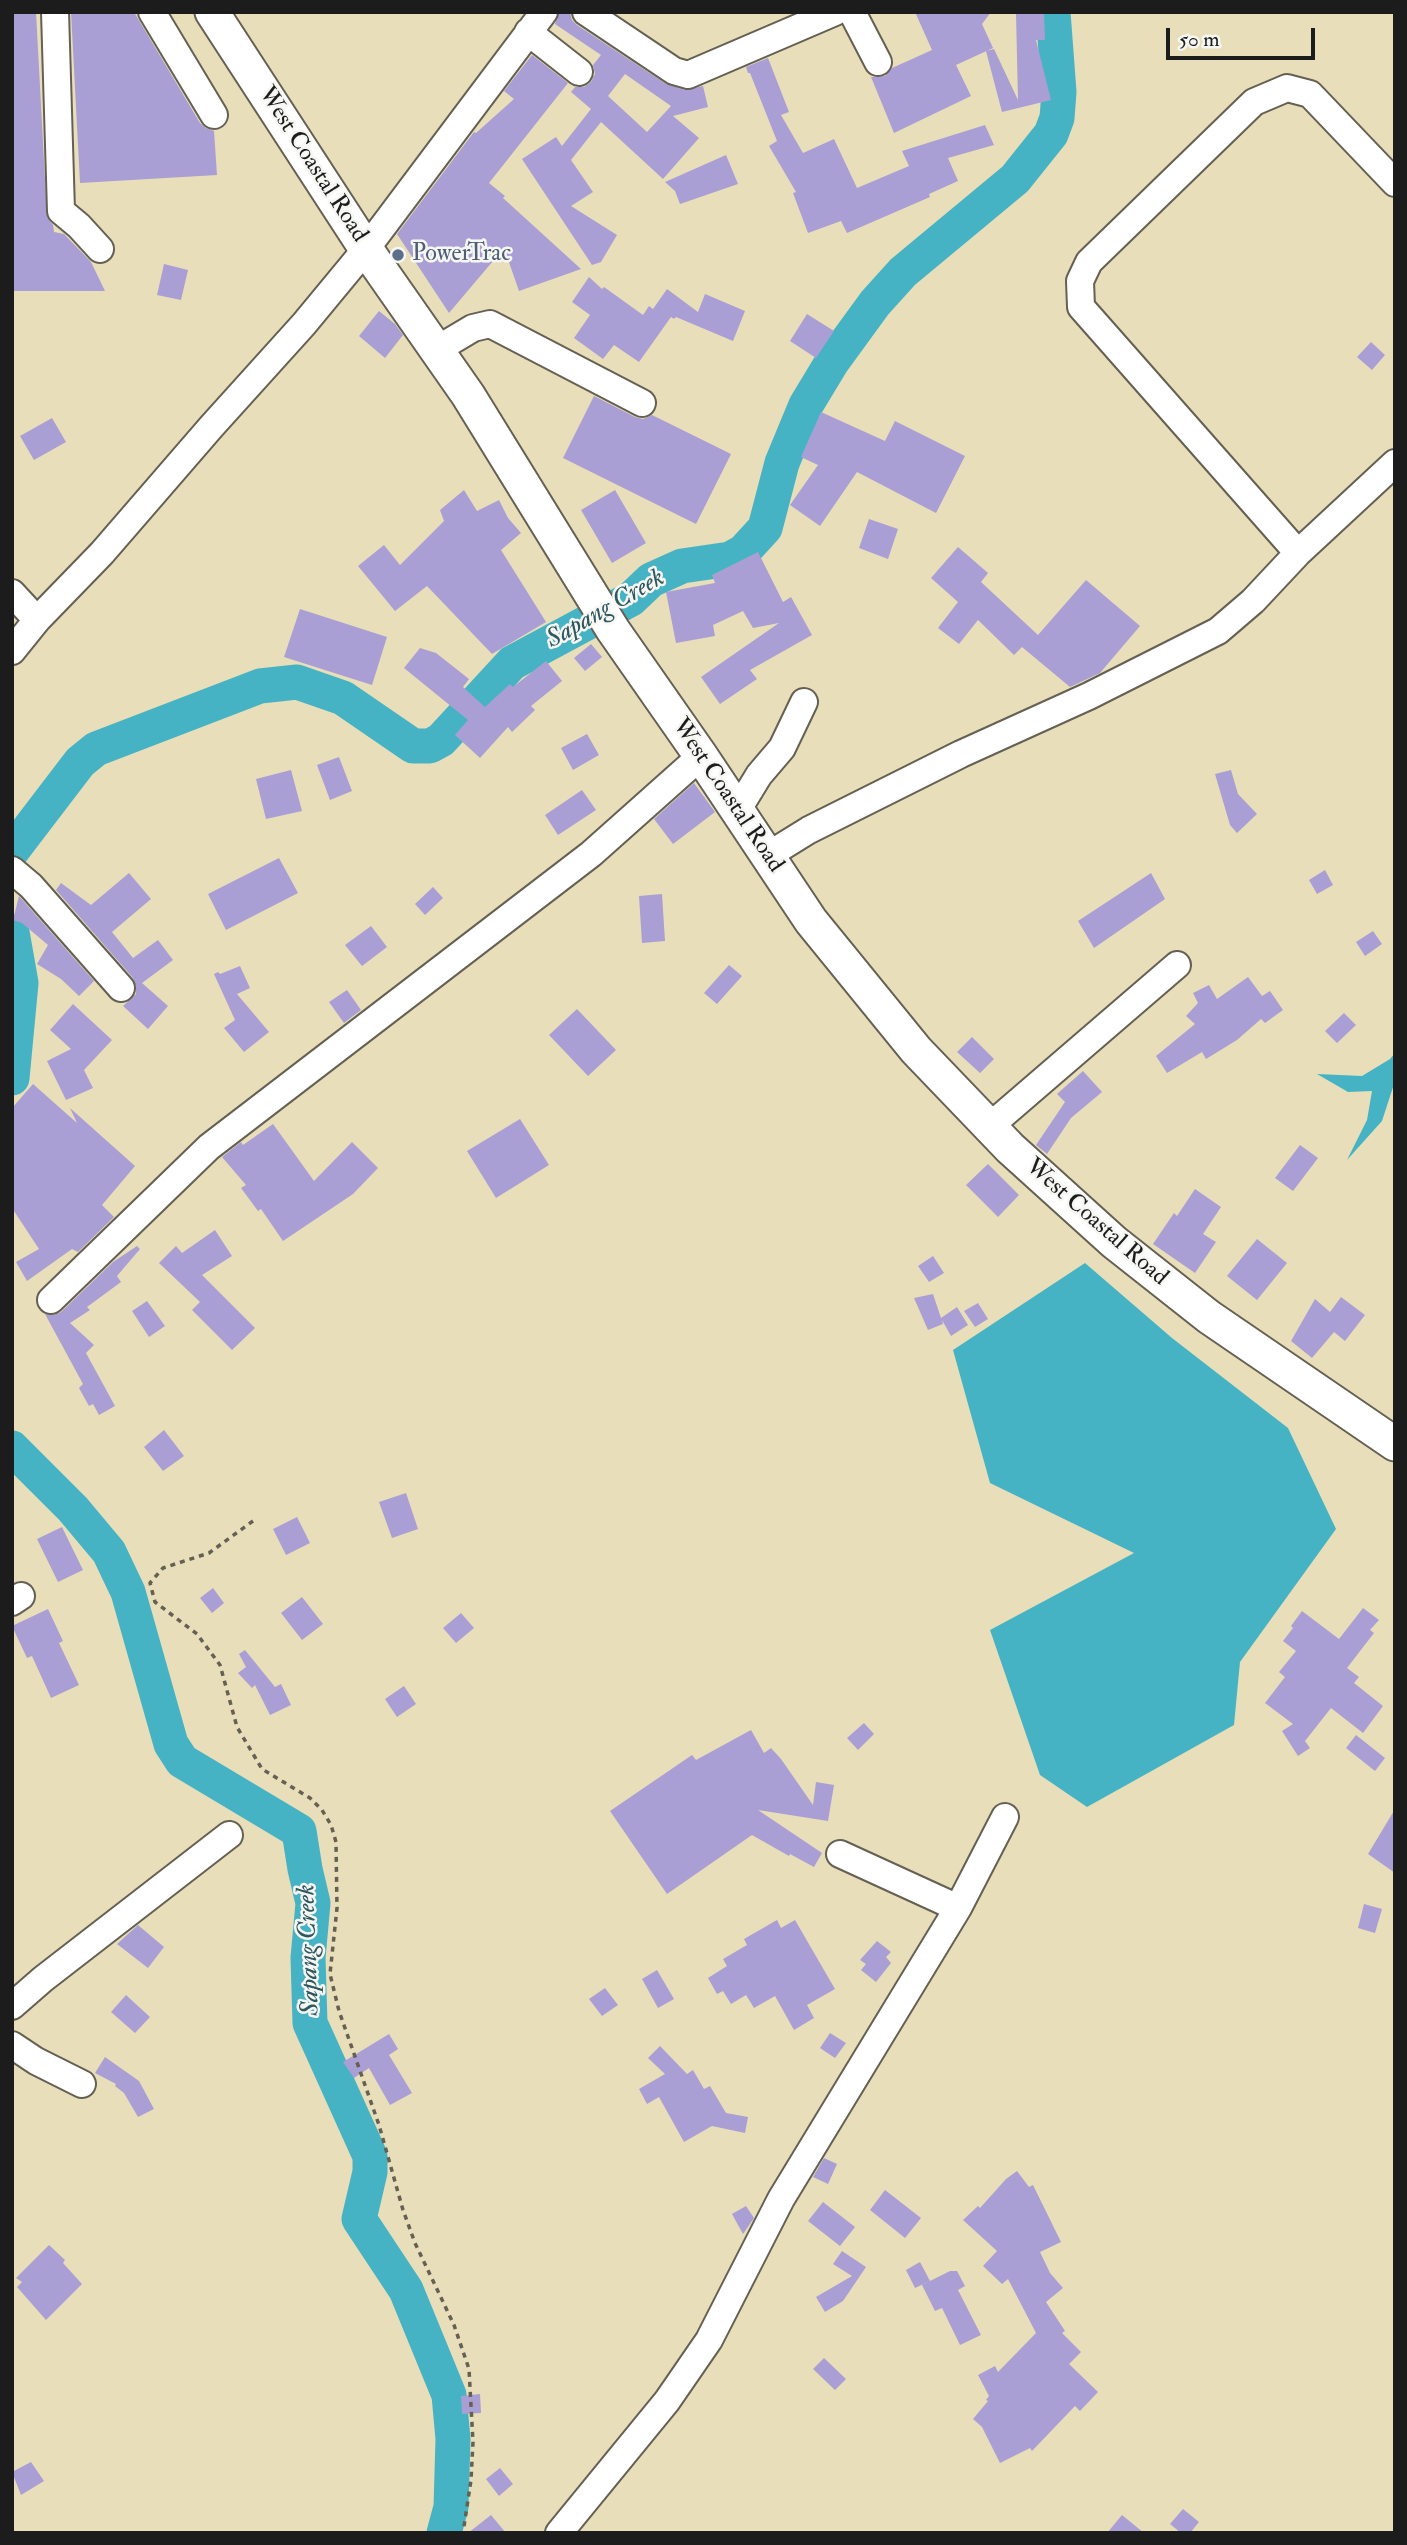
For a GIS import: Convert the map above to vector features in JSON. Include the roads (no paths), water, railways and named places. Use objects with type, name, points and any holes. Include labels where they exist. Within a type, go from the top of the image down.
[{"type":"main road","name":"West Coastal Road","points":[[212,12],[366,249],[468,396],[613,630],[811,921],[916,1050],[1010,1148],[1114,1242],[1199,1309],[1395,1444]]},
{"type":"street","points":[[55,12],[61,211],[100,249]]},
{"type":"street","points":[[152,12],[214,115]]},
{"type":"street","points":[[586,12],[674,71],[688,75],[835,12]]},
{"type":"street","points":[[852,12],[878,62]]},
{"type":"street","points":[[12,651],[304,324],[366,249],[536,22],[579,72]]},
{"type":"street","points":[[1298,553],[1081,307],[1080,281],[1089,262],[1254,102],[1287,88],[1310,94],[1395,183]]},
{"type":"street","points":[[436,350],[473,328],[490,324],[642,403]]},
{"type":"street","points":[[767,856],[809,830],[961,754],[1101,690],[1218,631],[1253,601],[1298,553],[1395,463]]},
{"type":"street","points":[[12,593],[37,620]]},
{"type":"street","points":[[737,811],[759,775],[782,748],[804,702]]},
{"type":"street","points":[[51,1300],[209,1147],[591,854],[701,756]]},
{"type":"street","points":[[22,878],[121,988]]},
{"type":"street","points":[[990,1126],[1177,965]]},
{"type":"street","points":[[559,2533],[667,2401],[709,2340],[781,2199],[958,1908],[1005,1816]]},
{"type":"street","points":[[12,2006],[229,1835]]},
{"type":"street","points":[[840,1854],[958,1908]]},
{"type":"street","points":[[12,2045],[36,2061],[82,2084]]},
{"type":"water","points":[[1395,1053],[1395,1081],[1382,1121],[1347,1160],[1367,1120],[1372,1091],[1348,1092],[1317,1074],[1362,1076]]},
{"type":"water","points":[[1085,1263],[1172,1338],[1288,1428],[1336,1529],[1240,1662],[1234,1725],[1087,1807],[1040,1775],[990,1630],[1134,1553],[990,1483],[953,1350]]},
{"type":"waterway","name":"Sapang Creek","points":[[12,851],[80,762],[96,749],[260,686],[297,682],[343,698],[413,746],[430,746],[441,740],[512,663],[631,599],[651,580],[682,566],[730,559],[743,552],[765,528],[782,463],[806,405],[832,362],[875,303],[903,272],[1015,179],[1051,134],[1057,118],[1059,92],[1053,12]]},
{"type":"waterway","name":"Sapang Creek","points":[[12,932],[21,983],[12,1078]]},
{"type":"waterway","name":"Sapang Creek","points":[[12,1448],[73,1509],[109,1552],[128,1592],[171,1744],[182,1761],[299,1831],[313,1903],[308,1958],[310,2023],[370,2156],[370,2172],[359,2219],[406,2290],[449,2395],[453,2439],[451,2507],[444,2533]]},
{"type":"place","name":"PowerTrac","points":[[398,255]]}]
